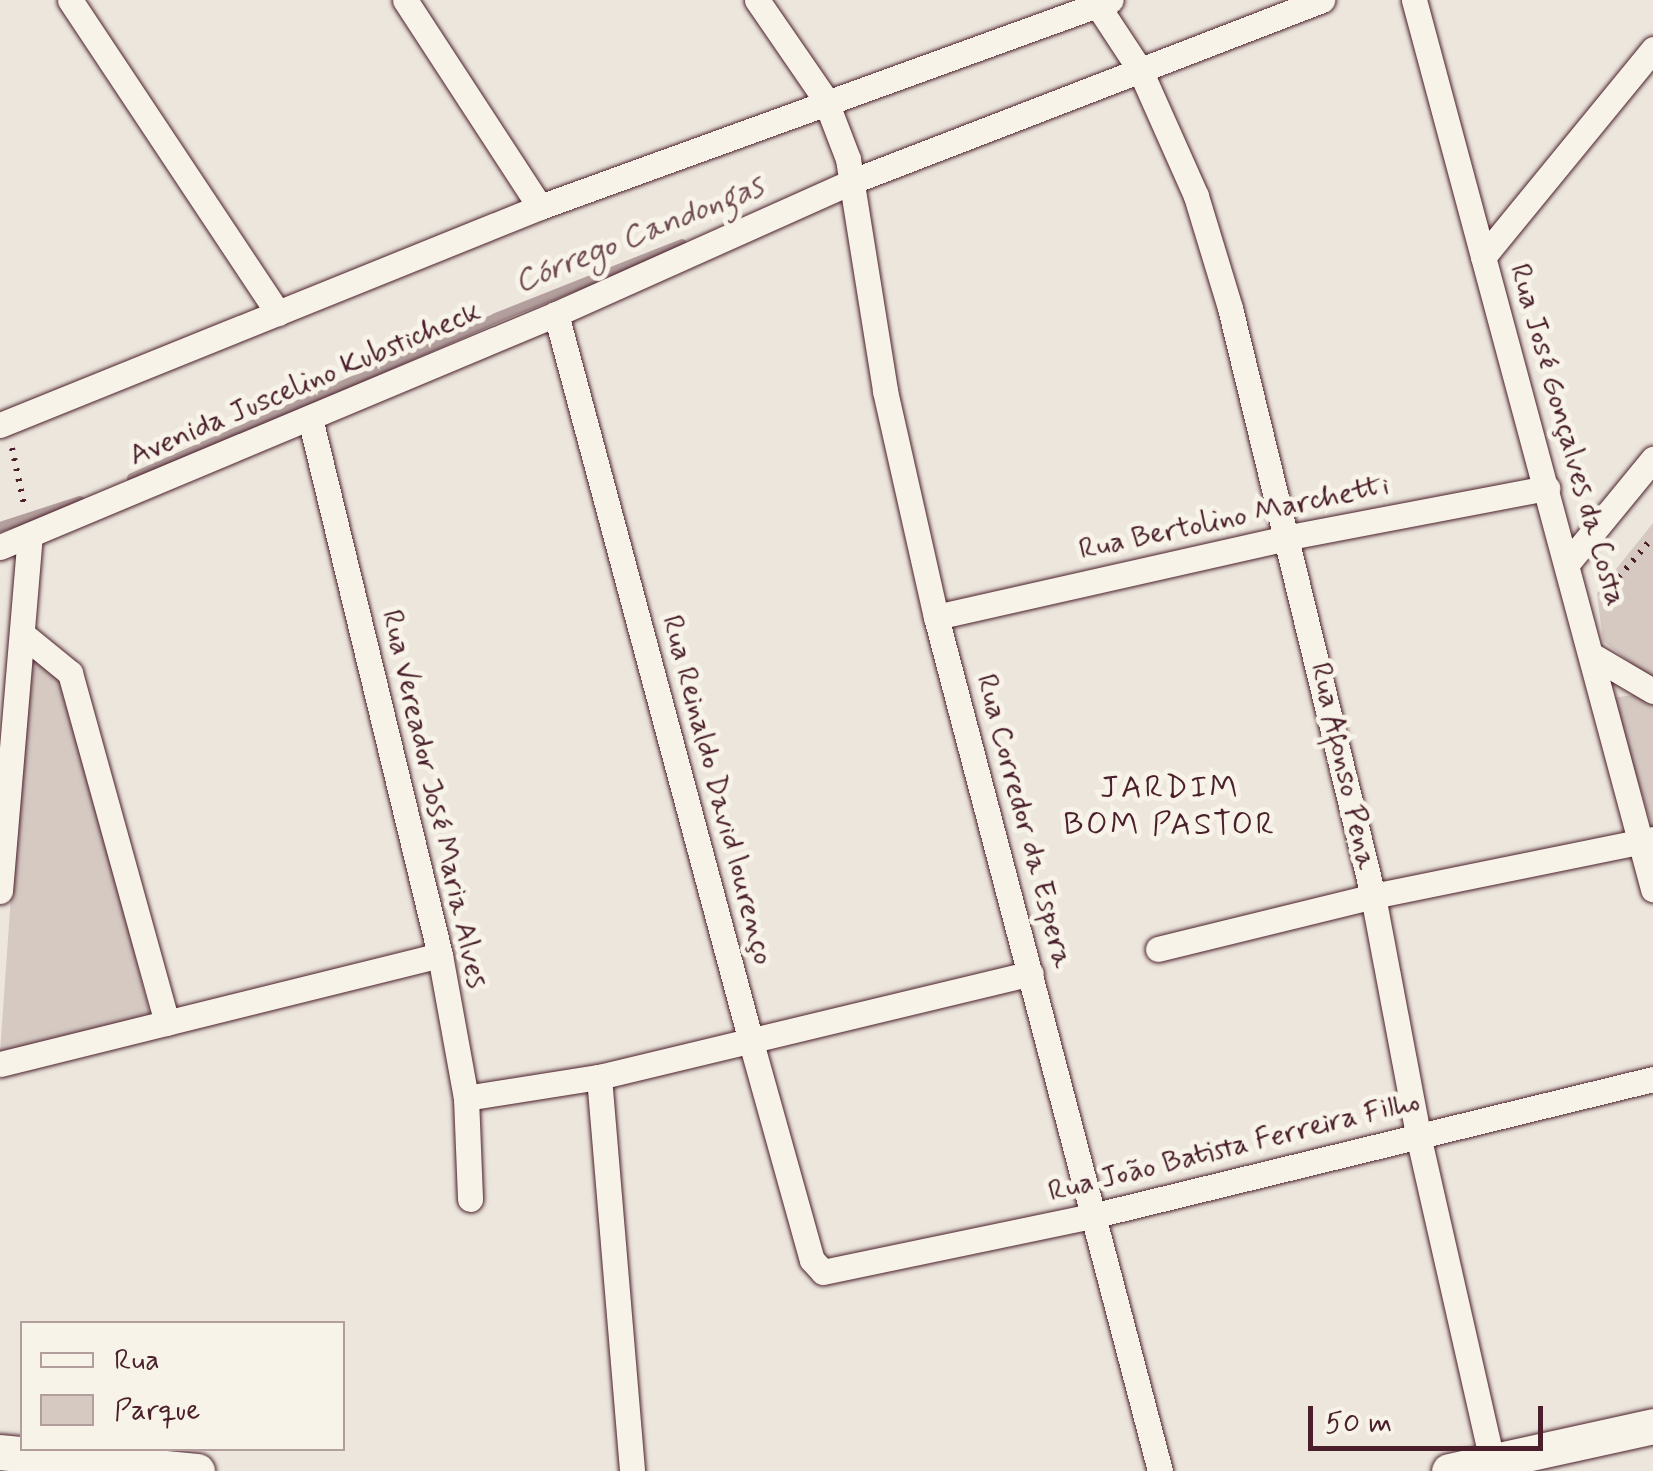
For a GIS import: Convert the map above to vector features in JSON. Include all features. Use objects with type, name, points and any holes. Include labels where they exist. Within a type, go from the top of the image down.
[{"type":"street","points":[[70,0],[278,313]]},
{"type":"street","points":[[405,0],[540,207]]},
{"type":"street","name":"Rua Corredor da Espera","points":[[757,0],[830,110],[850,170],[885,391],[936,617],[1096,1215],[1160,1471]]},
{"type":"street","name":"Avenida Juscelino Kubsticheck","points":[[0,547],[556,314],[850,170],[1133,60],[1322,0]]},
{"type":"street","name":"Rua José Gonçalves da Costa","points":[[1414,0],[1648,840],[1653,888]]},
{"type":"street","points":[[3,430],[540,207],[830,110],[1102,6]]},
{"type":"street","name":"Rua Afonso Pena","points":[[1102,6],[1133,60],[1196,196],[1290,537],[1373,896],[1418,1135],[1497,1467]]},
{"type":"street","points":[[1483,257],[1653,49]]},
{"type":"street","name":"Rua Reinaldo David lourenço","points":[[556,314],[812,1260],[830,1274]]},
{"type":"street","name":"Rua Vereador José Maria Alves","points":[[310,418],[440,955],[466,1098],[470,1199]]},
{"type":"street","points":[[1570,560],[1653,459]]},
{"type":"street","name":"Rua Bertolino Marchetti","points":[[936,617],[1290,537],[1547,488]]},
{"type":"street","points":[[0,891],[26,637],[30,532]]},
{"type":"street","points":[[26,637],[70,673],[167,1023]]},
{"type":"street","points":[[1595,657],[1653,691]]},
{"type":"street","points":[[1158,949],[1373,896],[1648,840]]},
{"type":"street","points":[[0,1064],[440,955]]},
{"type":"street","points":[[466,1098],[598,1078],[1031,973]]},
{"type":"street","points":[[598,1078],[632,1471]]},
{"type":"street","name":"Rua João Batista Ferreira Filho","points":[[830,1274],[1096,1215],[1653,1080]]},
{"type":"street","points":[[1449,1471],[1497,1467],[1653,1426]]},
{"type":"street","points":[[0,1452],[197,1471]]},
{"type":"path","points":[[3,430],[30,532]]},
{"type":"path","points":[[1620,577],[1653,537]]},
{"type":"green space","points":[[1653,523],[1653,680],[1603,641],[1597,593]]},
{"type":"green space","points":[[29,640],[61,665],[150,1014],[0,1053]]},
{"type":"green space","points":[[1641,694],[1653,704],[1653,829],[1611,698]]},
{"type":"waterway","name":"Córrego Candongas","points":[[132,478],[496,318],[682,244]]},
{"type":"waterway","name":"Córrego Candongas","points":[[0,527],[80,501]]},
{"type":"district","name":"JARDIM BOM PASTOR","points":[[1170,808]]}]
